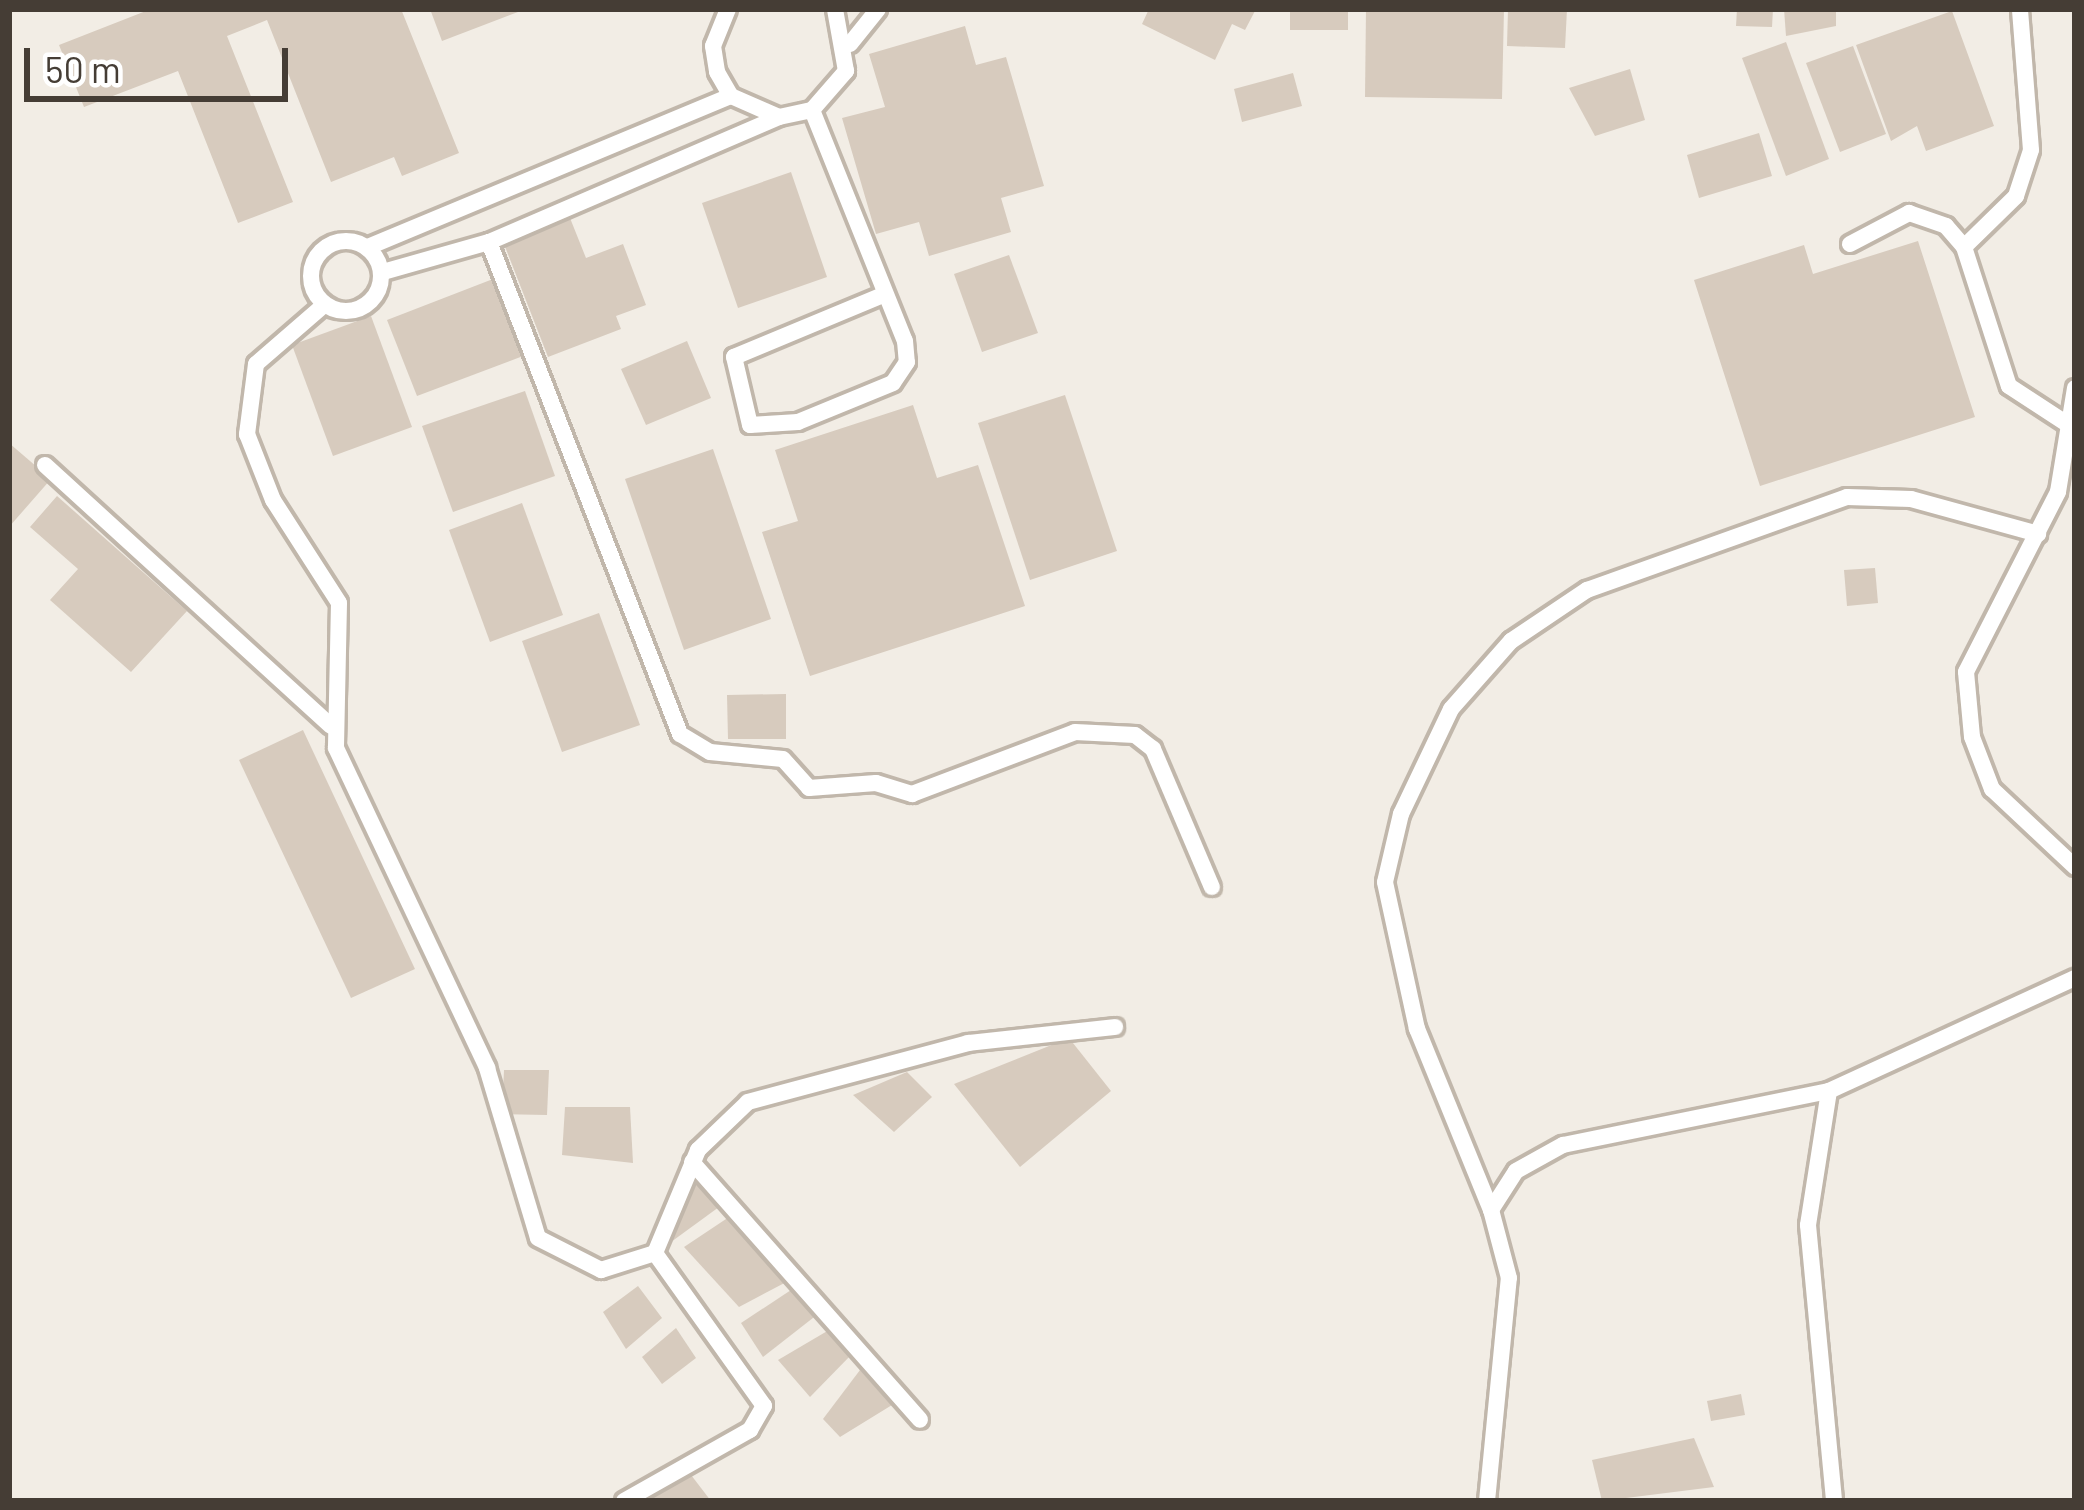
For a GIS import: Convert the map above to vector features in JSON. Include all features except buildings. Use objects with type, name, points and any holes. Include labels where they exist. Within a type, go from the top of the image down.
[{"type":"lane","points":[[728,9],[713,46],[731,95],[779,117]]},
{"type":"lane","points":[[835,9],[850,44]]},
{"type":"lane","points":[[383,272],[488,242],[779,117],[812,110],[833,94],[850,44],[878,9]]},
{"type":"lane","points":[[1964,247],[2016,196],[2031,150],[2020,9]]},
{"type":"lane","points":[[324,305],[312,265],[326,247],[368,247],[731,95]]},
{"type":"lane","points":[[812,110],[907,347],[898,379],[783,427],[750,425],[734,357],[884,296]]},
{"type":"lane","points":[[1850,244],[1909,214],[1946,226],[1964,247],[2009,386],[2072,427]]},
{"type":"lane","points":[[488,242],[680,734],[710,752],[783,759],[809,788],[876,783],[912,794],[1075,732],[1135,735],[1154,749],[1211,886]]},
{"type":"lane","points":[[324,305],[352,313],[376,299],[383,272],[368,247]]},
{"type":"lane","points":[[324,305],[256,364],[243,416],[253,461],[339,603],[331,726],[349,788],[487,1068],[527,1226],[592,1269],[655,1253]]},
{"type":"lane","points":[[2075,388],[2071,460],[1966,672],[1972,737],[1992,789],[2075,867]]},
{"type":"lane","points":[[45,465],[331,726]]},
{"type":"lane","points":[[1487,1501],[1509,1278],[1491,1210],[1394,959],[1385,882],[1401,814],[1451,709],[1511,641],[1587,590],[1847,497],[1911,499],[2038,534]]},
{"type":"lane","points":[[1491,1210],[1516,1171],[1563,1145],[1829,1091],[2075,978]]},
{"type":"lane","points":[[655,1253],[692,1162],[727,1116],[776,1091],[968,1043],[1115,1027]]},
{"type":"lane","points":[[1829,1091],[1808,1225],[1834,1501]]},
{"type":"lane","points":[[692,1162],[920,1420]]},
{"type":"lane","points":[[624,1501],[750,1430],[764,1406],[655,1253]]}]
